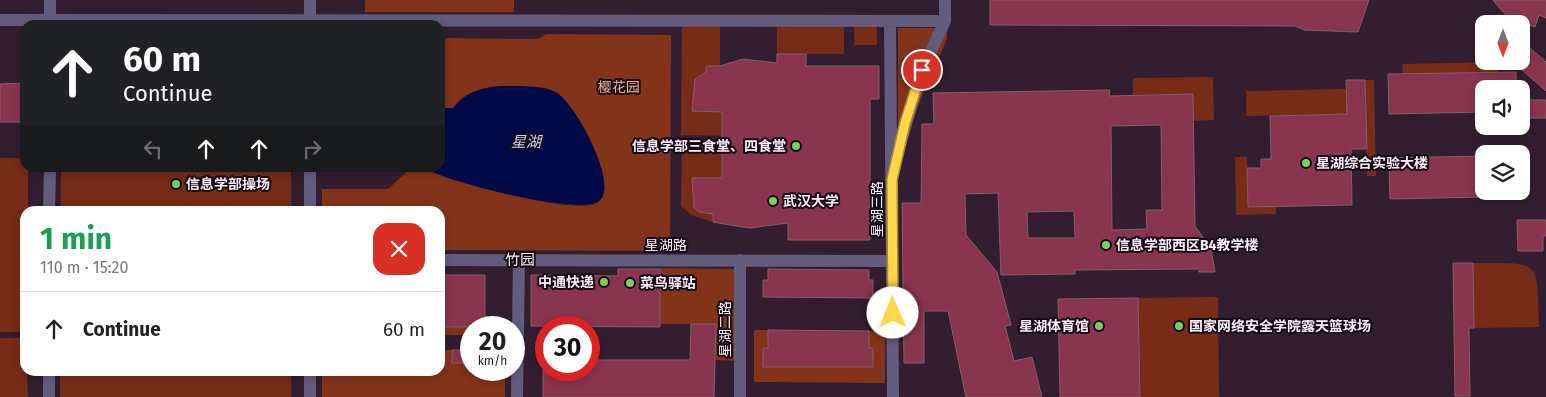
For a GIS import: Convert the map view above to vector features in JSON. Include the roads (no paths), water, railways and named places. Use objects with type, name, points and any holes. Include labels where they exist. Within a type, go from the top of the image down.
[{"type":"street","points":[[50,0],[50,20]]},
{"type":"street","points":[[310,0],[310,20]]},
{"type":"street","points":[[892,180],[912,98],[922,70],[945,21],[945,0]]},
{"type":"street","points":[[0,20],[20,21]]},
{"type":"street","name":"星湖三路","points":[[890,21],[893,397]]},
{"type":"street","points":[[445,22],[945,21]]},
{"type":"street","points":[[50,172],[50,206]]},
{"type":"street","points":[[310,172],[310,206]]},
{"type":"street","name":"星湖路","points":[[445,260],[892,261]]},
{"type":"street","points":[[517,397],[519,260]]},
{"type":"street","name":"星湖二路","points":[[740,260],[740,397]]},
{"type":"street","points":[[49,376],[49,397]]},
{"type":"street","points":[[310,376],[310,397]]},
{"type":"water","name":"星湖","points":[[501,86],[548,89],[557,93],[565,100],[583,127],[599,161],[604,190],[600,200],[588,204],[542,201],[484,188],[433,172],[445,172],[445,108],[453,108],[467,95],[475,91]]},
{"type":"place","name":"信息学部三食堂、四食堂","points":[[796,146]]},
{"type":"place","name":"星湖综合实验大楼","points":[[1306,163]]},
{"type":"place","name":"信息学部操场","points":[[176,184]]},
{"type":"place","name":"武汉大学","points":[[773,201]]},
{"type":"place","name":"信息学部西区B4教学楼","points":[[1106,245]]},
{"type":"place","name":"中通快递","points":[[604,282]]},
{"type":"place","name":"菜鸟驿站","points":[[630,283]]},
{"type":"place","name":"星湖体育馆","points":[[1099,326]]},
{"type":"place","name":"国家网络安全学院露天篮球场","points":[[1179,326]]},
{"type":"district","name":"竹园","points":[[520,260]]},
{"type":"park label","name":"樱花园","points":[[619,87]]}]
